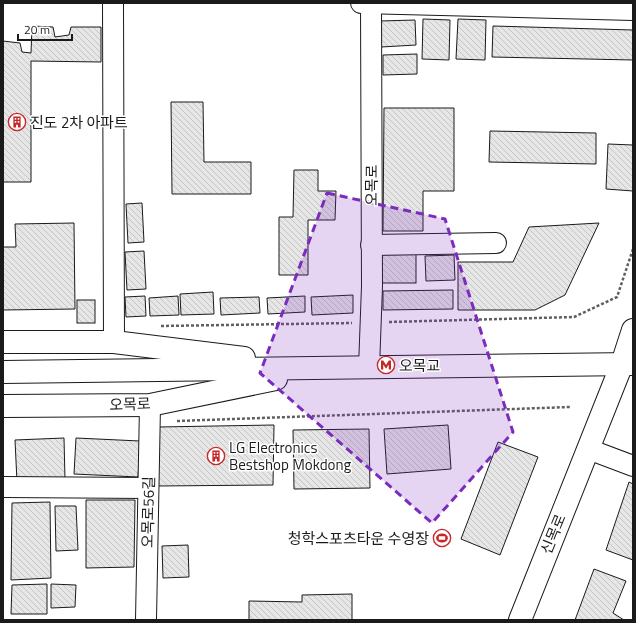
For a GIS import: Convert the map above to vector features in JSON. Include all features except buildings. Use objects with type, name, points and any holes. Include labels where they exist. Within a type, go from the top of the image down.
[{"type":"main road","name":"신목로","points":[[520,620],[588,449],[627,364],[633,330]]},
{"type":"main road","name":"오목로","points":[[3,342],[114,342],[326,369]]},
{"type":"main road","name":"오목로","points":[[3,372],[627,364]]},
{"type":"main road","name":"오목로","points":[[3,406],[150,413],[326,369]]},
{"type":"street","points":[[113,3],[114,342]]},
{"type":"street","points":[[361,3],[633,10]]},
{"type":"street","name":"오목로","points":[[369,368],[371,245],[371,3]]},
{"type":"street","points":[[371,245],[496,243]]},
{"type":"street","name":"오목로56길","points":[[146,620],[150,413]]},
{"type":"street","points":[[588,449],[633,466]]},
{"type":"street","points":[[3,487],[148,488]]},
{"type":"path","points":[[160,326],[370,323],[574,317],[617,297],[633,249]]},
{"type":"path","points":[[150,413],[570,407]]},
{"type":"highlighted area","points":[[327,193],[445,219],[513,432],[432,523],[260,373]]},
{"type":"place","name":"진도 2차 아파트","points":[[17,122]]},
{"type":"place","name":"오목교","points":[[386,365]]},
{"type":"place","name":"LG Electronics Bestshop Mokdong","points":[[216,456]]},
{"type":"place","name":"청학스포츠타운 수영장","points":[[442,538]]}]
